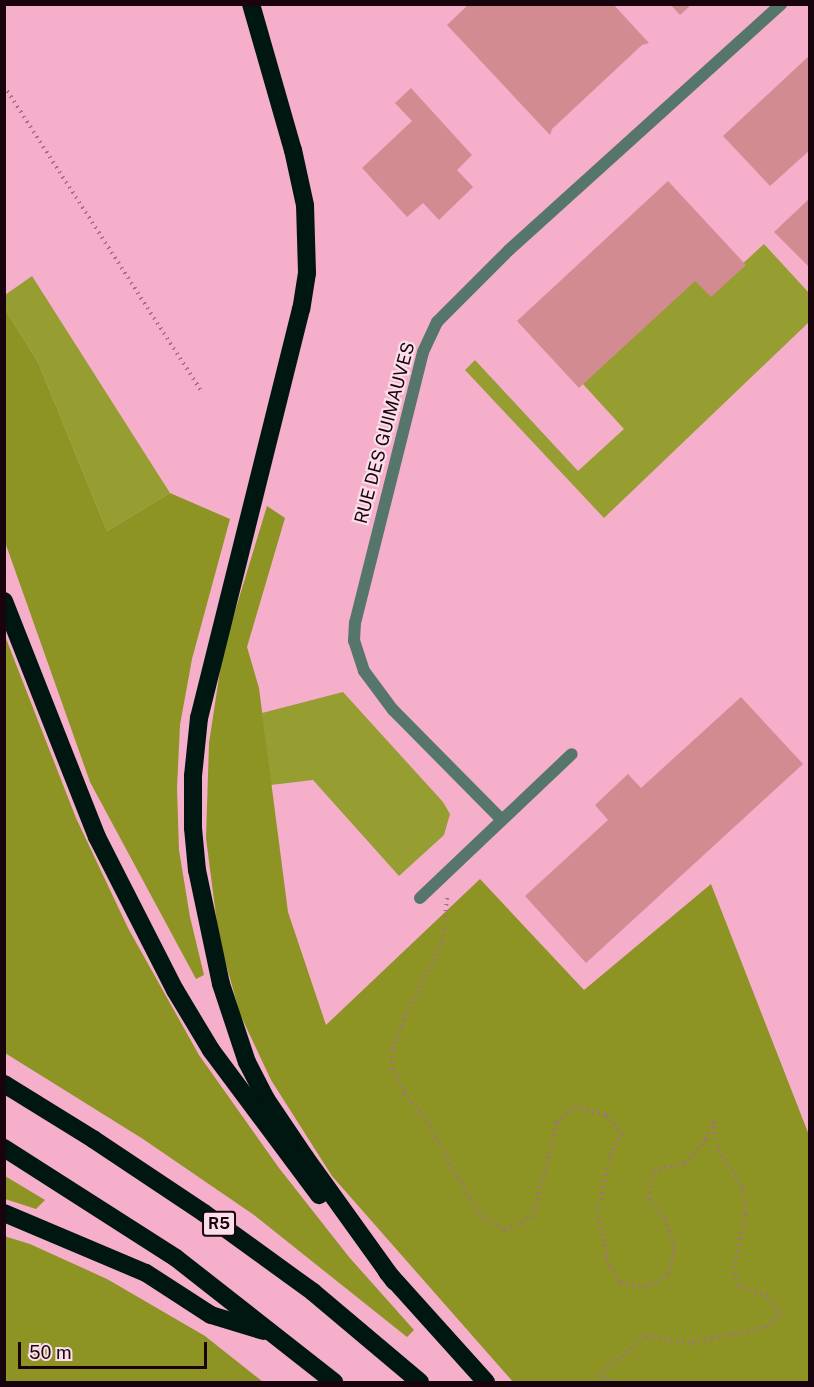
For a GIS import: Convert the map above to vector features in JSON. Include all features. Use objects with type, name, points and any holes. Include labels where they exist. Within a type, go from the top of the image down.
[{"type":"highway","points":[[251,4],[293,150],[305,205],[307,273],[301,309],[199,718],[193,776],[196,860],[221,984],[247,1062],[266,1099],[394,1281]]},
{"type":"highway","points":[[4,601],[97,837],[176,990],[211,1050],[298,1170],[486,1383]]},
{"type":"highway","name":"R5","points":[[4,1084],[93,1139],[204,1213],[313,1293],[420,1383]]},
{"type":"highway","points":[[4,1148],[176,1258],[334,1383]]},
{"type":"highway","points":[[4,1213],[146,1273],[211,1315],[274,1334]]},
{"type":"street","name":"RUE DES GUIMAUVES","points":[[502,820],[393,710],[363,671],[354,640],[355,623],[423,352],[437,322],[509,250],[781,4]]},
{"type":"street","points":[[420,898],[572,754]]},
{"type":"path","points":[[4,86],[202,392]]},
{"type":"path","points":[[439,879],[448,893],[442,943],[400,1029],[392,1050],[393,1069],[404,1093],[427,1120],[457,1177],[482,1217],[505,1230],[532,1217],[557,1122],[575,1107],[606,1115],[621,1133],[610,1157],[598,1210],[607,1260],[620,1283],[645,1287],[668,1274],[675,1248],[664,1219],[649,1199],[653,1171],[685,1162],[706,1139],[714,1120],[718,1150],[744,1188],[746,1215],[734,1266],[738,1285],[767,1296],[780,1314],[766,1326],[690,1343],[645,1336],[599,1375],[615,1383]]},
{"type":"green space","points":[[764,244],[809,293],[809,322],[604,518],[465,370],[475,360],[578,471],[624,429],[582,383],[700,276],[713,291]]},
{"type":"green space","points":[[32,276],[170,493],[107,531],[38,362],[5,309],[5,295]]},
{"type":"green space","points":[[343,692],[443,802],[450,814],[444,835],[399,876],[313,780],[271,785],[262,713]]},
{"type":"shaded area","points":[[5,309],[38,362],[107,531],[170,493],[230,519],[192,659],[180,725],[177,788],[179,850],[190,917],[204,975],[196,979],[90,782],[5,542]]},
{"type":"shaded area","points":[[267,506],[285,518],[247,647],[259,688],[288,912],[326,1025],[480,879],[584,990],[711,884],[809,1135],[809,1382],[513,1382],[332,1176],[271,1080],[240,1014],[219,939],[206,838],[209,743],[223,651]]},
{"type":"shaded area","points":[[5,636],[76,818],[128,928],[199,1055],[279,1168],[349,1257],[414,1330],[407,1337],[254,1215],[143,1139],[5,1053]]},
{"type":"shaded area","points":[[4,1176],[45,1200],[36,1209],[5,1199]]},
{"type":"shaded area","points":[[4,1236],[30,1244],[107,1279],[205,1336],[263,1382],[5,1382]]},
{"type":"building","points":[[469,4],[613,4],[649,43],[642,45],[552,129],[550,135],[447,25]]},
{"type":"building","points":[[670,4],[692,4],[680,15]]},
{"type":"building","points":[[810,55],[810,150],[770,186],[723,136]]},
{"type":"building","points":[[411,88],[472,155],[457,170],[473,187],[439,220],[423,203],[407,217],[362,168],[412,121],[395,103]]},
{"type":"building","points":[[668,181],[746,265],[711,297],[695,281],[579,388],[517,321]]},
{"type":"building","points":[[810,198],[810,268],[774,232]]},
{"type":"building","points":[[741,697],[803,764],[586,963],[525,896],[608,820],[595,805],[628,774],[641,788]]}]
